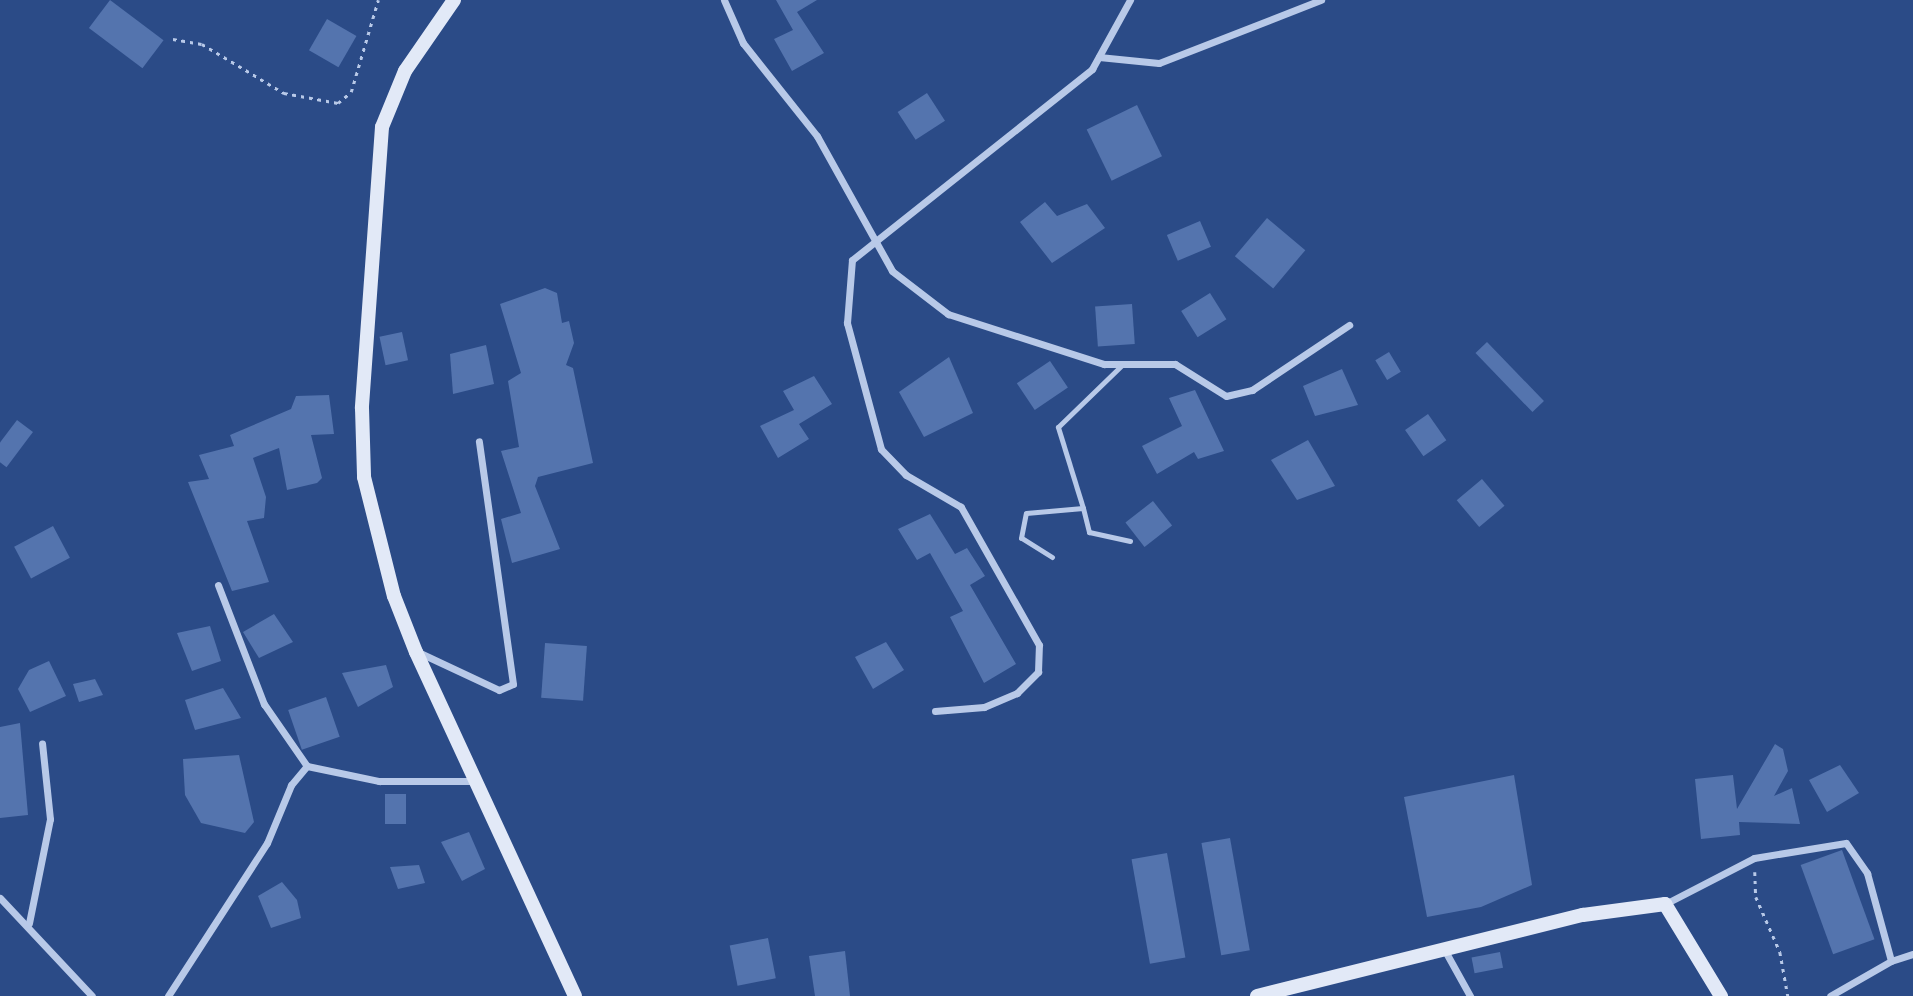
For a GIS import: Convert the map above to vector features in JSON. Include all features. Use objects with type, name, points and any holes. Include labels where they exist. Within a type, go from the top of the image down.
[{"type":"street","points":[[454,0],[405,71],[382,127],[362,408],[371,513],[416,652],[575,996]]},
{"type":"street","points":[[724,0],[743,43],[817,136],[892,271],[948,314],[1122,365],[1175,364],[1226,396],[1252,390],[1349,325]]},
{"type":"street","points":[[935,711],[998,702],[1034,678],[1042,660],[979,529],[961,507],[892,463],[872,429],[847,323],[847,284],[852,260],[873,240],[1092,69],[1130,0]]},
{"type":"street","points":[[1098,57],[1159,63],[1321,0]]},
{"type":"street","points":[[416,652],[499,690],[513,684],[479,441]]},
{"type":"street","points":[[218,585],[264,704],[307,766],[379,781],[477,781]]},
{"type":"street","points":[[29,923],[50,819],[42,743]]},
{"type":"street","points":[[168,996],[267,843],[291,785],[307,766]]},
{"type":"street","points":[[1257,996],[1583,915],[1665,904],[1754,858],[1846,843],[1867,873],[1891,961]]},
{"type":"street","points":[[0,898],[29,923],[53,959],[92,996]]},
{"type":"street","points":[[1665,904],[1721,996]]},
{"type":"street","points":[[1444,949],[1470,996]]},
{"type":"street","points":[[1830,996],[1891,961],[1913,954]]},
{"type":"lane","points":[[1122,365],[1058,427],[1089,532],[1130,541]]},
{"type":"lane","points":[[1052,558],[1021,538],[1026,513],[1083,508]]},
{"type":"path","points":[[173,39],[202,44],[284,93],[338,103],[351,92],[378,0]]},
{"type":"path","points":[[1754,858],[1756,897],[1780,952],[1788,996]]},
{"type":"building","points":[[110,0],[164,40],[142,68],[89,28]]},
{"type":"building","points":[[776,0],[817,0],[797,12],[824,53],[792,71],[774,39],[793,30]]},
{"type":"building","points":[[327,19],[356,36],[338,67],[309,50]]},
{"type":"building","points":[[927,93],[945,121],[916,140],[898,112]]},
{"type":"building","points":[[1137,105],[1162,156],[1112,181],[1087,130]]},
{"type":"building","points":[[1045,202],[1057,216],[1087,204],[1105,228],[1052,263],[1020,222]]},
{"type":"building","points":[[1267,218],[1305,250],[1273,288],[1235,256]]},
{"type":"building","points":[[1200,221],[1211,247],[1178,261],[1167,235]]},
{"type":"building","points":[[545,288],[557,293],[562,323],[569,321],[574,343],[566,365],[573,368],[593,463],[538,477],[535,486],[560,549],[512,563],[501,519],[521,513],[501,451],[519,447],[508,381],[521,373],[500,304]]},
{"type":"building","points":[[1210,293],[1226,319],[1198,337],[1181,311]]},
{"type":"building","points":[[1132,304],[1135,344],[1098,346],[1095,307]]},
{"type":"building","points":[[402,332],[408,360],[386,365],[380,337]]},
{"type":"building","points":[[1487,342],[1544,401],[1532,412],[1475,353]]},
{"type":"building","points":[[486,345],[494,384],[453,394],[450,354]]},
{"type":"building","points":[[1389,352],[1401,372],[1387,380],[1375,360]]},
{"type":"building","points":[[949,357],[973,413],[924,437],[899,392]]},
{"type":"building","points":[[1050,361],[1068,388],[1035,410],[1017,383]]},
{"type":"building","points":[[1342,369],[1358,405],[1315,416],[1303,386]]},
{"type":"building","points":[[814,376],[832,404],[799,424],[809,439],[778,458],[760,426],[794,410],[783,391]]},
{"type":"building","points":[[1195,390],[1224,451],[1198,459],[1194,452],[1157,474],[1142,446],[1182,426],[1169,398]]},
{"type":"building","points":[[329,395],[334,434],[311,435],[322,478],[317,483],[287,490],[279,448],[253,458],[266,497],[264,518],[247,521],[269,582],[232,591],[188,482],[209,479],[199,455],[234,446],[230,435],[291,409],[296,396]]},
{"type":"building","points":[[1428,414],[1446,440],[1423,456],[1405,430]]},
{"type":"building","points":[[17,420],[33,432],[6,467],[0,462],[0,443]]},
{"type":"building","points":[[1308,440],[1335,486],[1297,500],[1271,460]]},
{"type":"building","points":[[1482,479],[1504,506],[1479,527],[1457,500]]},
{"type":"building","points":[[1153,501],[1172,525],[1145,547],[1125,523]]},
{"type":"building","points":[[930,514],[955,554],[967,548],[985,576],[970,585],[1016,664],[984,683],[950,617],[963,611],[930,553],[917,560],[898,529]]},
{"type":"building","points":[[53,526],[70,558],[31,578],[14,547]]},
{"type":"building","points":[[274,614],[293,642],[259,658],[243,632]]},
{"type":"building","points":[[210,626],[221,661],[192,671],[177,633]]},
{"type":"building","points":[[886,642],[904,670],[873,689],[855,657]]},
{"type":"building","points":[[545,643],[587,646],[583,701],[541,698]]},
{"type":"building","points":[[49,661],[66,696],[30,712],[18,689],[29,670]]},
{"type":"building","points":[[386,665],[393,687],[358,707],[342,673]]},
{"type":"building","points":[[95,679],[103,695],[79,702],[73,684]]},
{"type":"building","points":[[223,688],[241,718],[195,730],[185,700]]},
{"type":"building","points":[[326,697],[340,737],[302,750],[288,710]]},
{"type":"building","points":[[20,723],[28,815],[0,818],[0,727]]},
{"type":"building","points":[[1775,744],[1783,749],[1788,771],[1774,796],[1792,788],[1800,824],[1739,822],[1740,835],[1701,839],[1695,779],[1733,775],[1737,809]]},
{"type":"building","points":[[239,755],[254,822],[245,833],[201,823],[185,795],[183,759]]},
{"type":"building","points":[[1840,765],[1859,793],[1827,812],[1809,780]]},
{"type":"building","points":[[1514,775],[1532,885],[1481,907],[1427,917],[1404,797]]},
{"type":"building","points":[[385,794],[406,794],[406,824],[385,824]]},
{"type":"building","points":[[469,832],[485,869],[462,881],[441,842]]},
{"type":"building","points":[[1230,838],[1250,950],[1221,955],[1201,843]]},
{"type":"building","points":[[1842,850],[1874,939],[1833,954],[1801,865]]},
{"type":"building","points":[[1167,853],[1185,957],[1150,964],[1132,859]]},
{"type":"building","points":[[419,865],[425,883],[398,889],[390,867]]},
{"type":"building","points":[[282,882],[297,900],[301,918],[271,928],[258,896]]},
{"type":"building","points":[[768,938],[776,978],[738,986],[730,945]]},
{"type":"building","points":[[845,951],[850,996],[815,996],[809,956]]},
{"type":"building","points":[[1500,952],[1503,968],[1475,973],[1472,958]]}]
